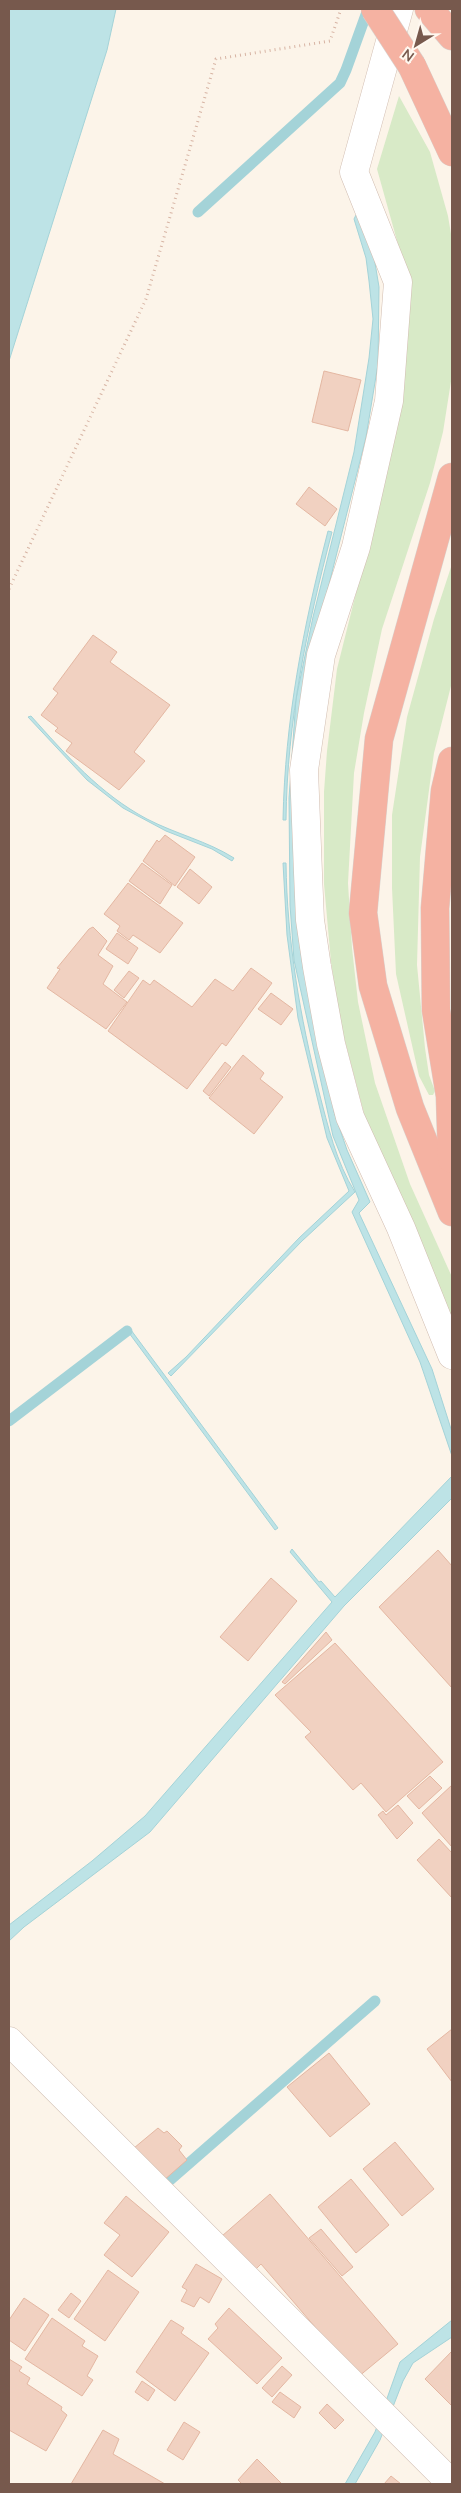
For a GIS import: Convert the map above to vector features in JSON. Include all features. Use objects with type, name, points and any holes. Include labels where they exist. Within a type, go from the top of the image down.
[{"type":"highway","points":[[375,9],[412,66],[452,152]]},
{"type":"highway","points":[[429,9],[452,36]]},
{"type":"highway","points":[[452,477],[379,739],[363,913],[373,986],[410,1108],[452,1212]]},
{"type":"highway","points":[[452,761],[446,791],[435,908],[436,1010],[450,1096],[452,1159]]},
{"type":"street","points":[[399,9],[354,172],[398,282],[389,401],[356,547],[321,655],[304,770],[310,920],[331,1044],[350,1117],[401,1228],[452,1356]]},
{"type":"street","points":[[9,2041],[452,2484]]},
{"type":"path","points":[[9,589],[146,299],[216,59],[330,41],[341,9]]},
{"type":"green space","points":[[399,96],[430,152],[448,216],[452,240],[452,375],[443,432],[430,483],[382,629],[364,713],[354,773],[348,883],[358,1002],[375,1083],[410,1184],[452,1277],[452,1322],[366,1121],[340,1022],[331,962],[324,884],[324,792],[337,669],[361,573],[401,255],[377,169]]},
{"type":"green space","points":[[452,564],[452,682],[434,753],[420,857],[417,965],[425,1048],[429,1075],[435,1091],[433,1095],[429,1095],[419,1076],[396,974],[392,888],[392,815],[407,717],[434,619]]},
{"type":"water","points":[[9,9],[116,9],[107,50],[9,361]]},
{"type":"water","points":[[356,215],[363,217],[373,251],[379,287],[378,364],[366,437],[322,612],[304,707],[334,1112],[347,1150],[370,1202],[359,1213],[432,1369],[452,1432],[452,1456],[420,1362],[352,1212],[359,1200],[333,1136],[294,960],[290,905],[289,798],[296,699],[313,617],[354,452],[369,358],[373,319],[366,258],[354,219]]},
{"type":"water","points":[[328,531],[332,532],[314,603],[294,710],[287,783],[286,820],[283,820],[287,746],[297,674],[303,639]]},
{"type":"water","points":[[31,716],[84,773],[114,798],[147,819],[224,852],[234,858],[232,861],[212,849],[166,831],[123,808],[87,780],[28,717]]},
{"type":"water","points":[[283,863],[286,863],[292,950],[306,1036],[333,1144],[355,1192],[302,1241],[171,1376],[168,1373],[186,1357],[299,1238],[349,1191],[327,1138],[298,1018],[287,935]]},
{"type":"water","points":[[131,1330],[278,1528],[275,1530],[129,1333]]},
{"type":"water","points":[[452,1476],[452,1498],[344,1606],[150,1832],[24,1927],[9,1941],[9,1925],[92,1861],[145,1816],[332,1602],[290,1552],[292,1549],[319,1582],[321,1581],[335,1597]]},
{"type":"water","points":[[452,2320],[452,2337],[413,2363],[403,2381],[380,2440],[355,2484],[345,2484],[375,2432],[400,2362]]},
{"type":"building","points":[[324,371],[361,380],[348,431],[312,422]]},
{"type":"building","points":[[309,487],[337,509],[325,526],[296,504]]},
{"type":"building","points":[[93,635],[117,652],[110,662],[170,705],[134,752],[145,761],[119,790],[66,751],[72,743],[55,731],[58,728],[41,715],[58,693],[53,689]]},
{"type":"building","points":[[165,835],[195,857],[175,886],[143,861],[157,840],[159,842]]},
{"type":"building","points":[[142,863],[172,885],[160,904],[129,881]]},
{"type":"building","points":[[190,869],[212,887],[199,904],[177,887]]},
{"type":"building","points":[[128,883],[183,923],[160,953],[133,935],[129,940],[117,931],[120,926],[104,914]]},
{"type":"building","points":[[93,927],[107,941],[98,955],[113,966],[103,984],[127,1002],[106,1029],[47,988],[60,969],[57,968],[89,929]]},
{"type":"building","points":[[117,933],[138,948],[128,964],[106,949]]},
{"type":"building","points":[[251,968],[272,983],[226,1046],[222,1043],[187,1089],[108,1031],[143,980],[150,985],[154,980],[192,1007],[215,979],[233,991]]},
{"type":"building","points":[[129,971],[139,978],[124,998],[114,990]]},
{"type":"building","points":[[271,993],[293,1009],[281,1025],[258,1009]]},
{"type":"building","points":[[243,1055],[264,1073],[260,1079],[283,1097],[254,1134],[209,1098]]},
{"type":"building","points":[[225,1062],[231,1067],[209,1096],[203,1091]]},
{"type":"building","points":[[438,1550],[452,1566],[452,1688],[379,1607]]},
{"type":"building","points":[[271,1578],[297,1601],[248,1661],[220,1637]]},
{"type":"building","points":[[326,1632],[332,1640],[285,1684],[282,1682]]},
{"type":"building","points":[[335,1643],[443,1762],[386,1812],[361,1783],[353,1790],[305,1737],[311,1732],[275,1695]]},
{"type":"building","points":[[430,1776],[442,1788],[419,1809],[407,1796]]},
{"type":"building","points":[[452,1785],[452,1847],[422,1813]]},
{"type":"building","points":[[398,1805],[413,1823],[397,1839],[378,1815],[383,1811],[386,1815]]},
{"type":"building","points":[[439,1839],[452,1853],[452,1898],[417,1860]]},
{"type":"building","points":[[452,2029],[452,2082],[427,2049]]},
{"type":"building","points":[[329,2053],[370,2104],[330,2137],[287,2087]]},
{"type":"building","points":[[158,2128],[164,2133],[167,2131],[182,2146],[179,2150],[187,2160],[163,2181],[134,2148]]},
{"type":"building","points":[[395,2142],[434,2189],[402,2216],[363,2169]]},
{"type":"building","points":[[351,2179],[389,2225],[356,2253],[318,2207]]},
{"type":"building","points":[[270,2194],[398,2344],[358,2377],[261,2264],[253,2272],[222,2236]]},
{"type":"building","points":[[126,2196],[169,2232],[132,2277],[104,2255],[120,2235],[104,2223]]},
{"type":"building","points":[[321,2229],[353,2267],[342,2276],[309,2238]]},
{"type":"building","points":[[196,2264],[222,2279],[209,2303],[200,2297],[194,2307],[181,2301],[187,2290],[182,2287]]},
{"type":"building","points":[[108,2270],[139,2292],[105,2341],[74,2319]]},
{"type":"building","points":[[71,2293],[81,2301],[69,2318],[58,2310]]},
{"type":"building","points":[[24,2298],[49,2315],[25,2351],[9,2340],[9,2320]]},
{"type":"building","points":[[229,2308],[282,2358],[257,2384],[208,2339],[218,2328],[215,2324]]},
{"type":"building","points":[[52,2318],[85,2341],[82,2346],[98,2356],[87,2376],[93,2380],[82,2396],[25,2359]]},
{"type":"building","points":[[171,2320],[184,2328],[181,2333],[209,2353],[175,2401],[136,2372]]},
{"type":"building","points":[[452,2351],[452,2406],[425,2379]]},
{"type":"building","points":[[9,2359],[22,2367],[19,2371],[30,2378],[27,2384],[62,2407],[61,2410],[67,2415],[46,2451],[9,2430]]},
{"type":"building","points":[[282,2366],[292,2375],[272,2397],[262,2388]]},
{"type":"building","points":[[142,2381],[155,2390],[148,2401],[135,2392]]},
{"type":"building","points":[[280,2392],[301,2407],[294,2418],[272,2402]]},
{"type":"building","points":[[327,2404],[344,2420],[335,2429],[319,2413]]},
{"type":"building","points":[[184,2422],[200,2432],[183,2460],[167,2450]]},
{"type":"building","points":[[103,2430],[119,2439],[113,2454],[165,2484],[71,2484]]},
{"type":"building","points":[[257,2459],[282,2484],[242,2484],[238,2480]]},
{"type":"building","points":[[391,2476],[401,2484],[384,2484]]},
{"type":"waterway","points":[[198,212],[340,83],[368,9]]},
{"type":"waterway","points":[[9,1421],[127,1331]]},
{"type":"waterway","points":[[163,2186],[375,2001]]}]
